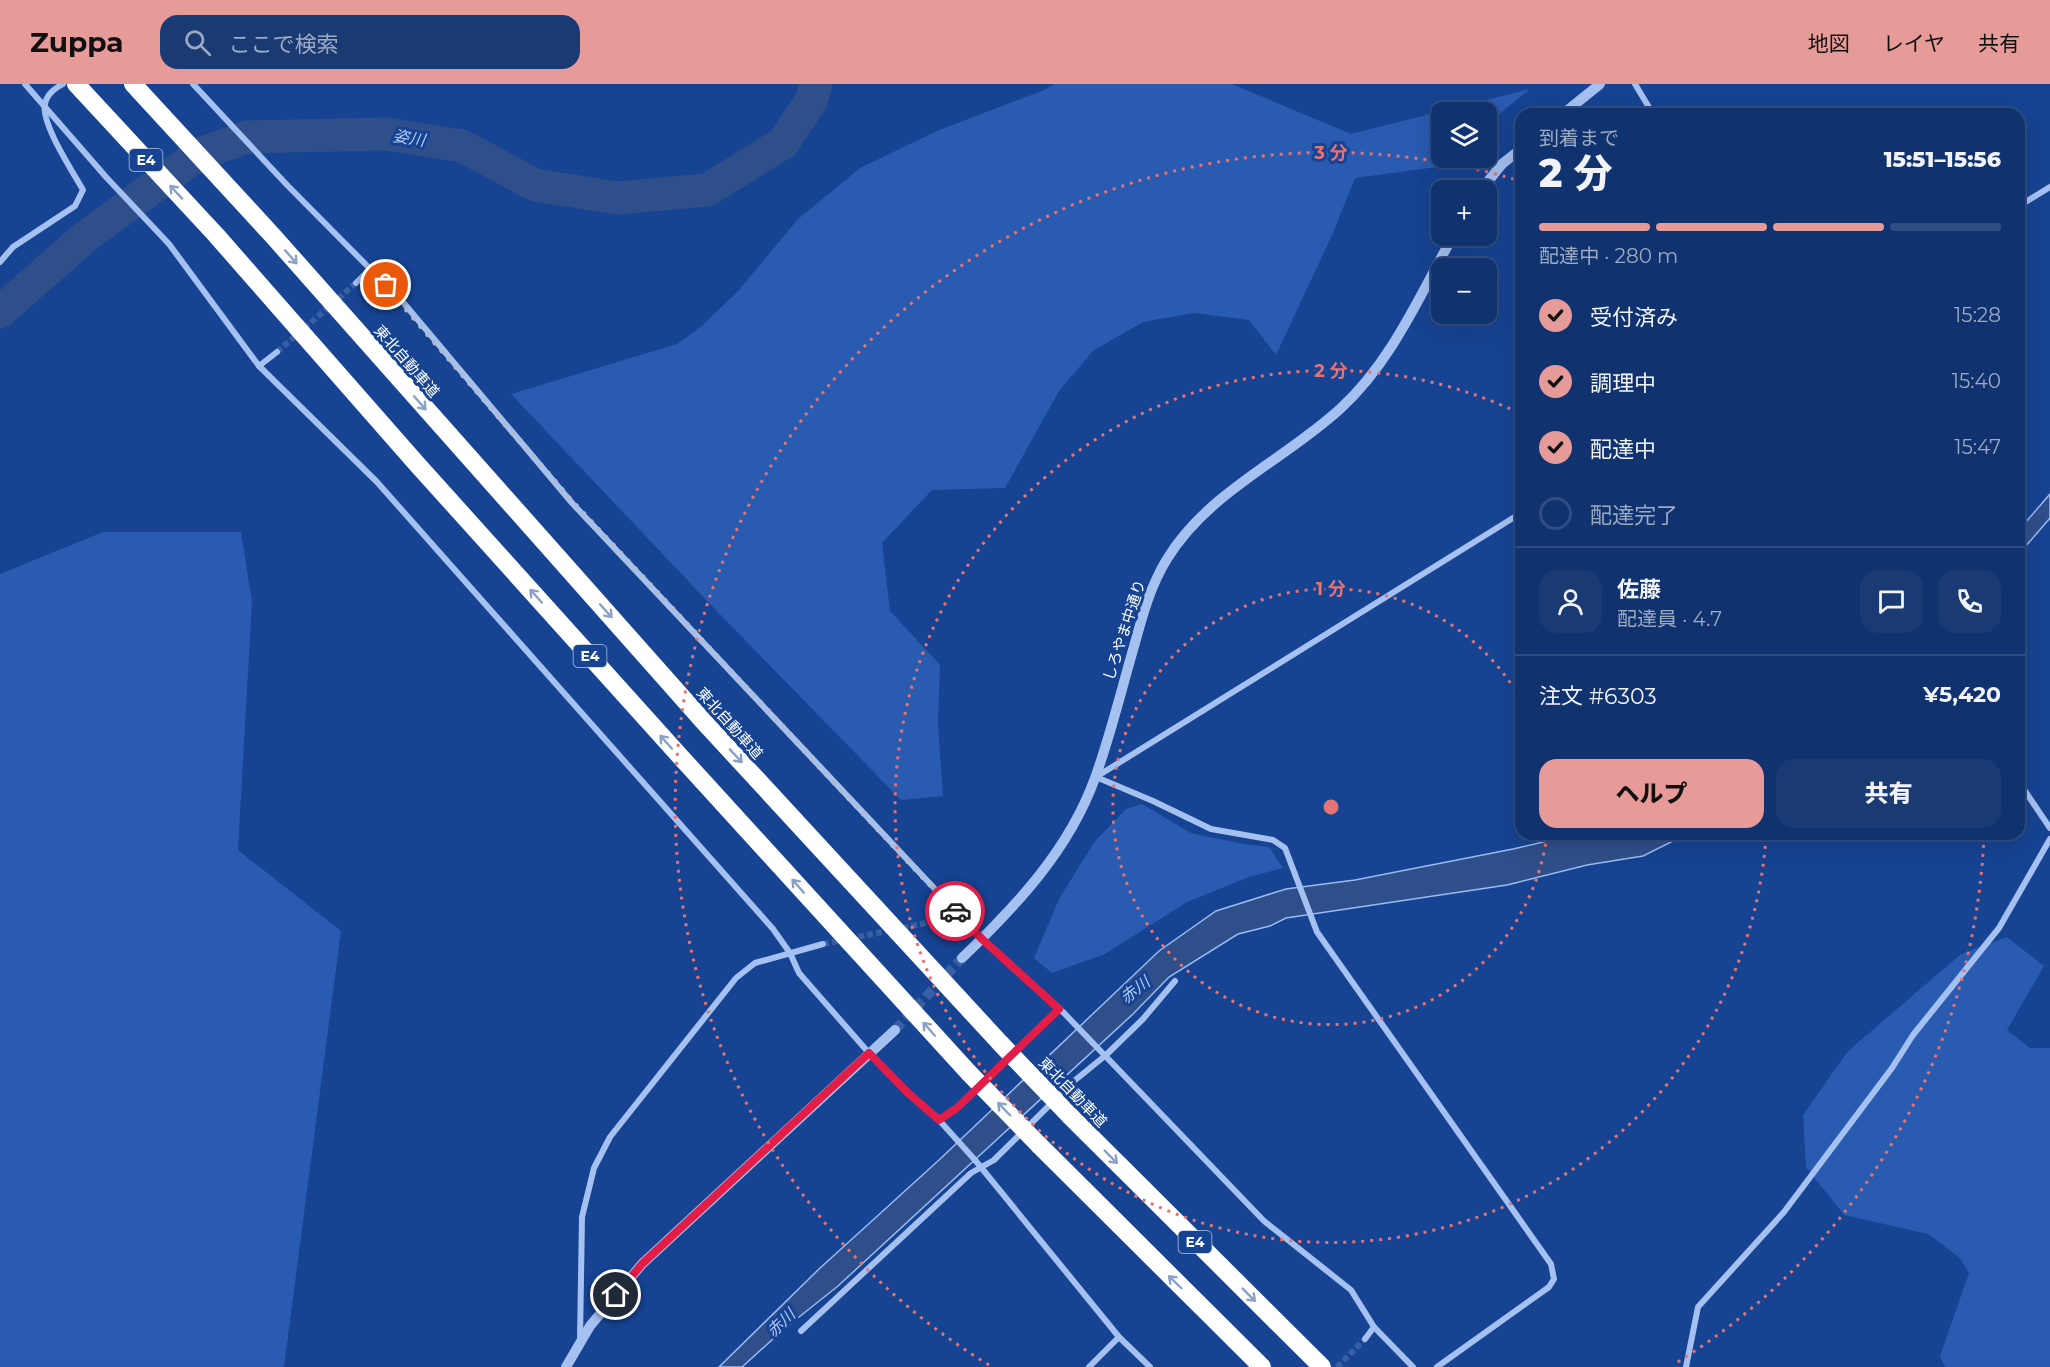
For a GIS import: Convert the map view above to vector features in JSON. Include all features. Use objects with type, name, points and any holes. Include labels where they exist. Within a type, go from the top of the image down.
[{"type":"highway","name":"E4","points":[[75,84],[216,235],[416,463],[969,1073],[1262,1367]]},
{"type":"highway","name":"東北自動車道","points":[[133,84],[252,213],[704,722],[1001,1044],[1070,1116],[1322,1367]]},
{"type":"street","points":[[25,84],[106,177],[169,244],[260,366],[377,482],[765,920],[790,953],[799,973],[869,1053],[907,1092],[939,1120],[975,1160],[1119,1337],[1150,1367]]},
{"type":"street","points":[[0,262],[13,247],[75,206],[83,190],[47,124],[44,106],[50,92],[63,84]]},
{"type":"street","points":[[193,84],[287,185],[402,302],[572,502],[962,918],[1104,1053],[1264,1221],[1351,1290],[1374,1327],[1413,1367]]},
{"type":"street","points":[[1570,108],[1600,84]]},
{"type":"street","points":[[1635,84],[1649,108]]},
{"type":"street","points":[[1488,180],[1502,164],[1515,154]]},
{"type":"street","points":[[2025,202],[2050,187]]},
{"type":"street","name":"しろやま中通り","points":[[962,958],[1042,874],[1077,821],[1096,777],[1150,589],[1167,558],[1187,531],[1214,504],[1338,411],[1361,389],[1380,365],[1447,246]]},
{"type":"street","points":[[356,283],[370,269]]},
{"type":"street","points":[[260,366],[277,352]]},
{"type":"street","points":[[1096,777],[1515,517]]},
{"type":"street","points":[[1096,777],[1211,829],[1273,840],[1285,848],[1317,932],[1551,1264],[1554,1279],[1549,1287],[1437,1367]]},
{"type":"street","points":[[2025,791],[2050,828]]},
{"type":"street","points":[[1686,1367],[1698,1307],[1784,1212],[1892,1068],[1913,1035],[1999,928],[2050,838]]},
{"type":"street","points":[[931,922],[962,918]]},
{"type":"street","points":[[580,1343],[582,1217],[594,1168],[610,1137],[736,978],[755,963],[823,944]]},
{"type":"street","points":[[801,1330],[971,1173],[982,1169],[993,1160],[1074,1081],[1143,1019],[1175,981]]},
{"type":"street","points":[[939,1120],[957,1108],[1062,1011]]},
{"type":"street","points":[[566,1367],[590,1326],[642,1264],[895,1030]]},
{"type":"street","points":[[1365,1339],[1374,1327]]},
{"type":"street","points":[[1089,1367],[1119,1337]]},
{"type":"shaded area","points":[[1054,84],[1232,84],[1351,134],[1431,114],[1431,168],[1355,178],[1333,233],[1276,355],[1249,320],[1194,313],[1143,322],[1093,351],[1059,391],[1005,488],[932,490],[882,543],[890,611],[940,665],[938,725],[943,796],[901,800],[708,602],[511,394],[677,344],[703,325],[738,291],[798,219],[860,168],[939,130],[1044,90]]},
{"type":"shaded area","points":[[1530,89],[1497,116],[1497,102],[1478,102]]},
{"type":"shaded area","points":[[103,532],[241,532],[252,602],[238,850],[341,931],[284,1367],[0,1367],[0,574]]},
{"type":"shaded area","points":[[1142,804],[1191,833],[1269,847],[1283,868],[1249,877],[1187,902],[1105,954],[1052,973],[1034,958],[1059,899],[1095,841],[1126,809]]},
{"type":"shaded area","points":[[2007,937],[2044,966],[2007,1030],[2030,1048],[2050,1048],[2050,1367],[1945,1367],[1940,1356],[1969,1273],[1960,1258],[1928,1234],[1844,1215],[1806,1167],[1803,1115],[1848,1051],[1961,954]]},
{"type":"water","points":[[2050,494],[2050,518],[2025,547],[2025,523]]},
{"type":"water","name":"赤川","points":[[1551,840],[1675,840],[1643,856],[1587,865],[1507,885],[1286,918],[1270,926],[1238,934],[1169,977],[1133,1014],[838,1286],[784,1329],[742,1367],[719,1367],[819,1269],[939,1160],[1159,951],[1216,911],[1286,889],[1355,880]]},
{"type":"waterway","name":"姿川","points":[[0,312],[85,237],[199,154],[247,137],[387,134],[462,146],[535,185],[617,198],[707,190],[783,143],[811,101],[816,84]]},
{"type":"tunnel","points":[[277,352],[356,283]]},
{"type":"tunnel","points":[[823,944],[931,922]]},
{"type":"tunnel","points":[[895,1030],[962,958]]},
{"type":"tunnel","points":[[1337,1367],[1365,1339]]},
{"type":"way so far","points":[[386,285],[572,502],[955,911]]},
{"type":"route","points":[[616,1295],[642,1264],[869,1053],[907,1092],[939,1120],[957,1108],[1059,1009],[982,939],[955,911]]}]
